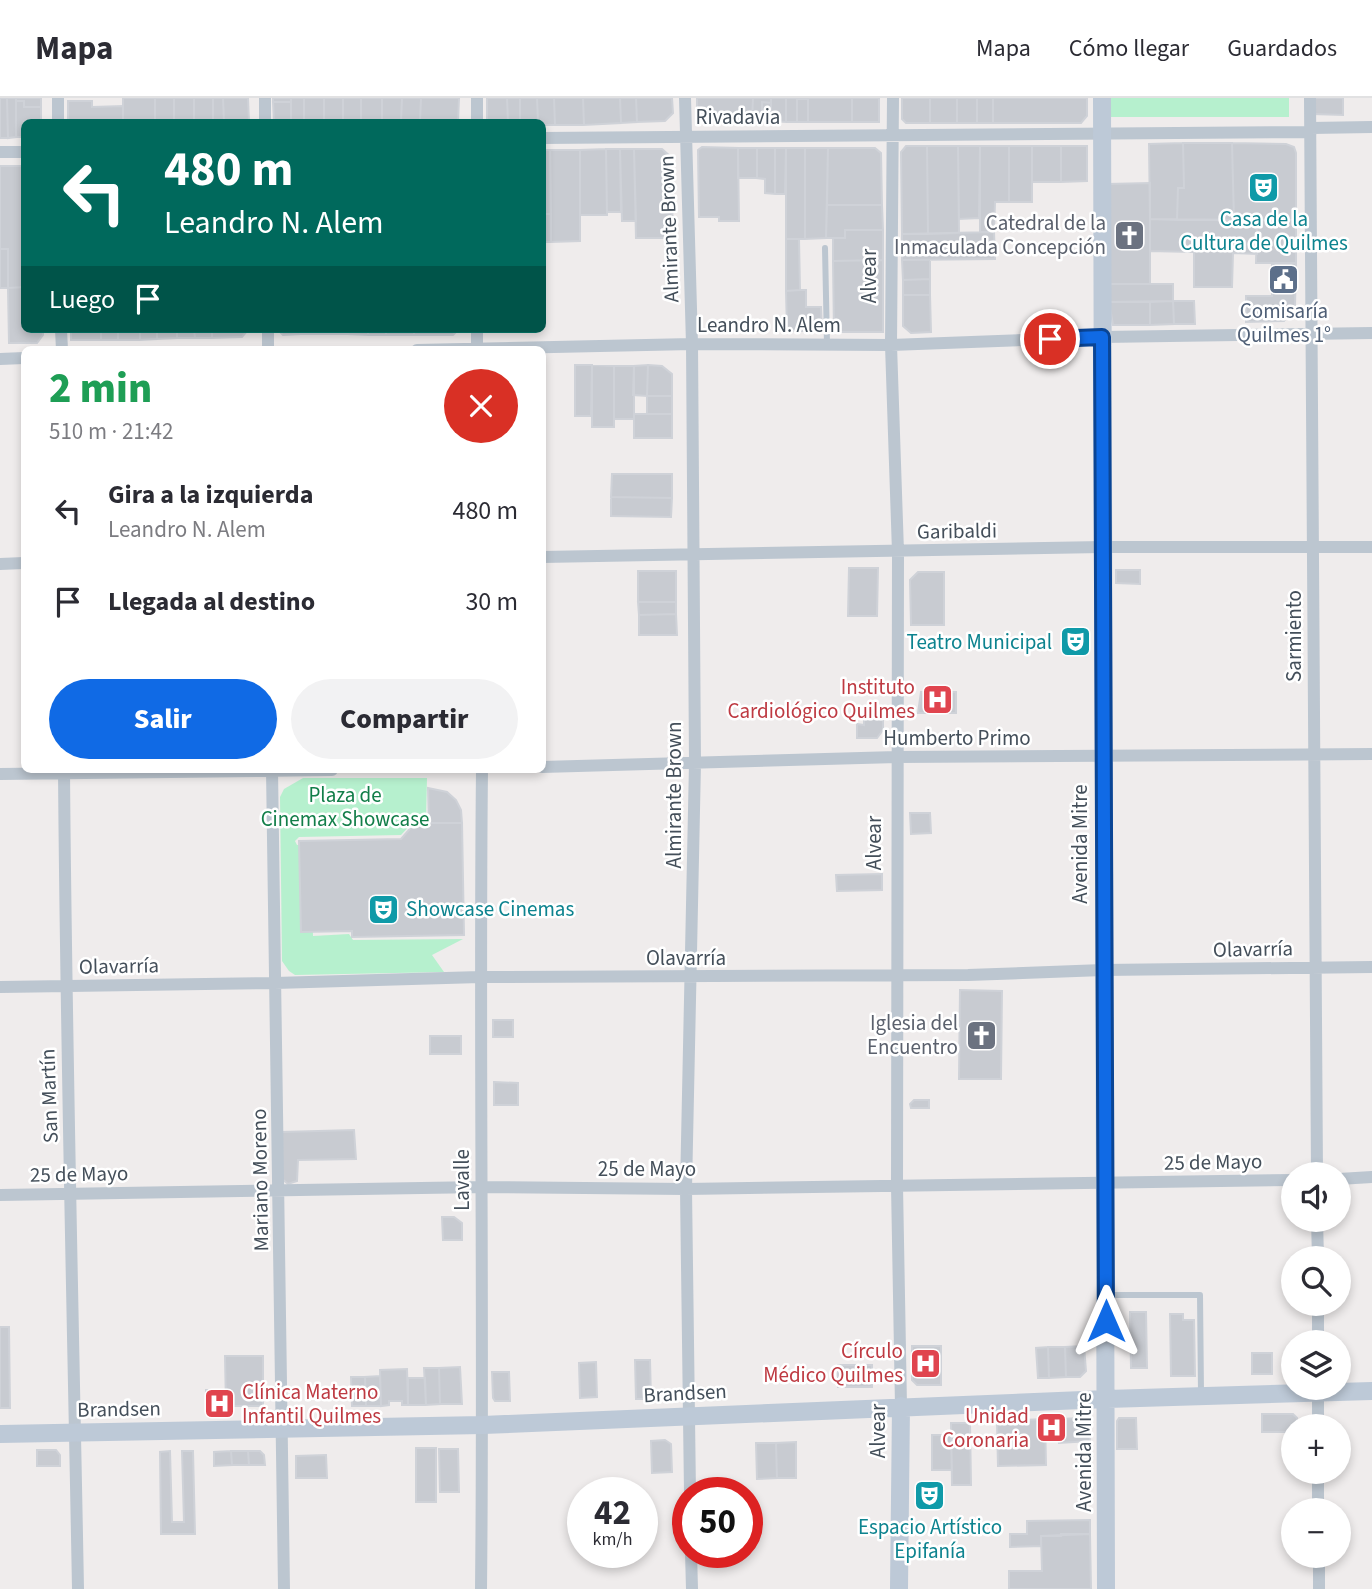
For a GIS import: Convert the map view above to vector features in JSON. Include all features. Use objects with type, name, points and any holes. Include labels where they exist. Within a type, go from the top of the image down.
[{"type":"main road","name":"Avenida Mitre","points":[[1102,98],[1106,1589]]},
{"type":"main road","name":"Brandsen","points":[[1351,1391],[1372,1391]]},
{"type":"main road","name":"Brandsen","points":[[0,1434],[483,1425],[1281,1392]]},
{"type":"main road","name":"Alvear","points":[[899,1589],[901,1406]]},
{"type":"street","points":[[58,98],[58,119]]},
{"type":"street","points":[[265,98],[265,119]]},
{"type":"street","points":[[477,98],[477,119]]},
{"type":"street","name":"Almirante Brown","points":[[685,98],[692,344],[695,763],[686,1189],[690,1477]]},
{"type":"street","name":"Alvear","points":[[893,98],[891,345],[898,552],[897,1186],[901,1406]]},
{"type":"street","name":"Sarmiento","points":[[1310,98],[1317,1162]]},
{"type":"street","points":[[1311,130],[1372,127]]},
{"type":"street","name":"Rivadavia","points":[[546,138],[1102,135],[1311,130]]},
{"type":"street","points":[[0,152],[21,152]]},
{"type":"street","name":"Leandro N. Alem","points":[[546,348],[692,344],[891,345],[1102,337],[1372,333]]},
{"type":"street","points":[[0,359],[21,359]]},
{"type":"street","name":"Garibaldi","points":[[546,557],[1102,547],[1372,547]]},
{"type":"street","points":[[0,564],[21,564]]},
{"type":"street","name":"Humberto Primo","points":[[546,767],[897,757],[1372,754]]},
{"type":"street","points":[[0,774],[21,773]]},
{"type":"street","name":"San Martín","points":[[64,773],[65,986],[72,1193],[78,1589]]},
{"type":"street","name":"Mariano Moreno","points":[[272,773],[284,1589]]},
{"type":"street","name":"Lavalle","points":[[481,1589],[482,773]]},
{"type":"street","name":"Olavarría","points":[[0,986],[275,983],[480,977],[897,975],[1372,967]]},
{"type":"street","points":[[1351,1178],[1372,1177]]},
{"type":"street","name":"25 de Mayo","points":[[0,1195],[482,1187],[686,1189],[1281,1180]]},
{"type":"street","points":[[691,1568],[692,1589]]},
{"type":"street","points":[[1319,1568],[1319,1589]]},
{"type":"lane","points":[[825,248],[827,344]]},
{"type":"lane","points":[[1106,1295],[1200,1294],[1201,1395]]},
{"type":"green space","points":[[1109,98],[1289,98],[1289,117],[1109,117]]},
{"type":"green space","name":"Plaza de Cinemax Showcase","points":[[303,778],[427,778],[426,820],[415,820],[401,835],[299,837],[295,841],[297,845],[310,844],[313,936],[349,934],[353,940],[463,939],[432,955],[444,972],[295,975],[289,971],[282,961],[280,797],[284,789]]},
{"type":"building","points":[[0,98],[7,98],[8,138],[0,138]]},
{"type":"building","points":[[7,98],[16,98],[16,137],[8,138]]},
{"type":"building","points":[[16,98],[41,98],[41,107],[24,107],[24,101],[16,101]]},
{"type":"building","points":[[123,98],[155,98],[155,119],[123,119]]},
{"type":"building","points":[[155,98],[174,98],[174,119],[155,119]]},
{"type":"building","points":[[174,98],[194,98],[194,119],[174,119]]},
{"type":"building","points":[[194,98],[213,98],[213,119],[194,119]]},
{"type":"building","points":[[213,98],[223,98],[224,119],[213,119]]},
{"type":"building","points":[[223,98],[248,98],[249,119],[224,119]]},
{"type":"building","points":[[273,98],[291,98],[291,102],[273,102]]},
{"type":"building","points":[[291,98],[304,98],[304,119],[291,119]]},
{"type":"building","points":[[304,98],[324,98],[324,119],[304,119]]},
{"type":"building","points":[[324,98],[343,98],[343,119],[324,119]]},
{"type":"building","points":[[343,98],[361,98],[361,119],[343,119]]},
{"type":"building","points":[[361,98],[382,98],[382,119],[361,119]]},
{"type":"building","points":[[382,98],[402,98],[401,119],[382,119]]},
{"type":"building","points":[[402,98],[421,98],[420,119],[401,119]]},
{"type":"building","points":[[421,98],[459,98],[458,119],[420,119]]},
{"type":"building","points":[[487,98],[507,98],[508,119],[487,119]]},
{"type":"building","points":[[507,98],[520,98],[520,119],[508,119]]},
{"type":"building","points":[[520,98],[537,98],[538,119],[520,119]]},
{"type":"building","points":[[537,98],[554,98],[555,125],[546,125],[546,119],[538,119]]},
{"type":"building","points":[[554,98],[583,98],[584,125],[555,125]]},
{"type":"building","points":[[583,98],[620,98],[621,123],[584,125]]},
{"type":"building","points":[[620,98],[636,98],[637,122],[621,123]]},
{"type":"building","points":[[636,98],[672,98],[673,113],[665,121],[637,122]]},
{"type":"building","points":[[697,98],[753,98],[752,121],[700,121],[697,117]]},
{"type":"building","points":[[753,98],[771,98],[771,103],[762,102],[762,121],[752,121]]},
{"type":"building","points":[[771,98],[786,98],[786,122],[771,121]]},
{"type":"building","points":[[786,98],[797,98],[797,122],[786,122]]},
{"type":"building","points":[[808,98],[852,98],[852,122],[808,122]]},
{"type":"building","points":[[852,98],[879,98],[879,122],[852,122]]},
{"type":"building","points":[[902,98],[930,98],[930,123],[906,123],[902,119]]},
{"type":"building","points":[[930,98],[957,98],[957,123],[930,123]]},
{"type":"building","points":[[957,98],[977,98],[977,123],[957,123]]},
{"type":"building","points":[[977,98],[993,98],[993,123],[977,123]]},
{"type":"building","points":[[993,98],[1087,98],[1087,116],[1081,123],[993,123]]},
{"type":"building","points":[[1313,98],[1343,98],[1343,115],[1313,114]]},
{"type":"building","points":[[797,99],[808,99],[808,122],[797,122]]},
{"type":"building","points":[[16,101],[24,101],[24,107],[41,107],[41,119],[21,119],[21,137],[16,137]]},
{"type":"building","points":[[68,101],[92,101],[92,107],[123,106],[123,119],[68,119]]},
{"type":"building","points":[[273,102],[291,102],[291,119],[274,119]]},
{"type":"building","points":[[762,102],[771,103],[771,121],[762,121]]},
{"type":"building","points":[[1183,143],[1184,188],[1178,188],[1177,220],[1150,219],[1149,144]]},
{"type":"building","points":[[1183,143],[1232,143],[1234,220],[1177,220],[1178,188],[1184,188]]},
{"type":"building","name":"Casa de la Cultura de Quilmes","points":[[1232,143],[1286,144],[1294,147],[1296,220],[1234,220]]},
{"type":"building","points":[[906,146],[927,146],[928,234],[902,234],[901,152]]},
{"type":"building","points":[[927,146],[958,146],[959,233],[928,234]]},
{"type":"building","points":[[958,146],[980,146],[979,218],[959,219]]},
{"type":"building","points":[[980,146],[1009,146],[1009,202],[995,202],[994,232],[980,232]]},
{"type":"building","points":[[1009,146],[1032,146],[1032,202],[1009,202]]},
{"type":"building","points":[[1032,146],[1061,146],[1061,182],[1032,182]]},
{"type":"building","points":[[1061,146],[1087,146],[1087,181],[1061,182]]},
{"type":"building","points":[[702,147],[738,148],[739,221],[699,217],[698,150]]},
{"type":"building","points":[[738,148],[757,148],[757,178],[738,178]]},
{"type":"building","points":[[757,148],[775,148],[775,194],[765,193],[765,179],[757,178]]},
{"type":"building","points":[[775,148],[786,148],[785,194],[775,194]]},
{"type":"building","points":[[786,148],[805,148],[805,239],[786,239]]},
{"type":"building","points":[[805,148],[828,148],[826,238],[805,239]]},
{"type":"building","points":[[828,148],[875,148],[881,153],[882,205],[827,205]]},
{"type":"building","points":[[606,149],[620,149],[621,212],[607,212]]},
{"type":"building","points":[[606,149],[607,215],[580,215],[580,150]]},
{"type":"building","points":[[620,149],[634,149],[636,221],[622,221]]},
{"type":"building","points":[[634,149],[662,149],[671,157],[673,238],[636,238]]},
{"type":"building","points":[[546,150],[550,150],[551,214],[546,214]]},
{"type":"building","points":[[550,150],[580,150],[580,241],[551,242]]},
{"type":"building","points":[[0,166],[21,166],[21,287],[8,288],[8,249],[0,249]]},
{"type":"building","name":"Catedral de la Inmaculada Concepción","points":[[1150,183],[1150,284],[1109,284],[1108,184]]},
{"type":"building","points":[[827,205],[882,205],[883,230],[845,230],[845,238],[826,238]]},
{"type":"building","points":[[546,214],[551,214],[551,242],[546,242]]},
{"type":"building","points":[[1150,219],[1257,220],[1257,254],[1233,253],[1232,287],[1194,287],[1194,252],[1150,251]]},
{"type":"building","points":[[1257,220],[1296,220],[1296,263],[1256,263]]},
{"type":"building","points":[[845,230],[883,230],[883,260],[833,261],[833,238],[845,238]]},
{"type":"building","points":[[994,232],[995,259],[902,260],[902,234]]},
{"type":"building","points":[[786,239],[799,239],[800,290],[786,291]]},
{"type":"building","points":[[0,249],[8,249],[8,288],[0,288]]},
{"type":"building","points":[[883,260],[883,332],[834,332],[833,261]]},
{"type":"building","points":[[902,260],[930,260],[930,279],[903,280]]},
{"type":"building","name":"Comisaría Quilmes 1°","points":[[1272,263],[1296,263],[1295,306],[1284,321],[1246,322],[1246,296],[1272,296]]},
{"type":"building","points":[[930,279],[930,295],[903,295],[903,280]]},
{"type":"building","points":[[1109,284],[1173,284],[1173,301],[1109,302]]},
{"type":"building","points":[[21,287],[21,333],[43,333],[37,343],[9,343],[8,288]]},
{"type":"building","points":[[806,290],[806,307],[821,307],[822,331],[787,331],[786,291]]},
{"type":"building","points":[[903,295],[930,295],[931,332],[911,333],[903,326]]},
{"type":"building","points":[[1173,301],[1174,324],[1150,325],[1150,302]]},
{"type":"building","points":[[1173,301],[1194,301],[1195,324],[1174,324]]},
{"type":"building","points":[[1109,302],[1150,302],[1150,325],[1113,325]]},
{"type":"building","points":[[71,333],[101,333],[101,340],[71,340]]},
{"type":"building","points":[[101,333],[118,333],[118,340],[101,340]]},
{"type":"building","points":[[118,333],[140,333],[140,340],[118,340]]},
{"type":"building","points":[[140,333],[157,333],[157,339],[140,340]]},
{"type":"building","points":[[157,333],[177,333],[177,338],[157,339]]},
{"type":"building","points":[[177,333],[194,333],[195,338],[177,338]]},
{"type":"building","points":[[194,333],[212,333],[212,338],[195,338]]},
{"type":"building","points":[[212,333],[245,333],[242,337],[212,338]]},
{"type":"building","points":[[368,333],[386,333],[386,335]]},
{"type":"building","points":[[386,333],[414,333],[414,335]]},
{"type":"building","points":[[414,333],[455,333],[453,335]]},
{"type":"building","points":[[575,365],[592,365],[591,416],[575,416]]},
{"type":"building","points":[[592,365],[614,366],[614,427],[592,427]]},
{"type":"building","points":[[648,365],[647,396],[633,395],[634,366]]},
{"type":"building","points":[[648,365],[662,366],[672,374],[672,396],[647,396]]},
{"type":"building","points":[[614,366],[634,366],[634,419],[614,419]]},
{"type":"building","points":[[647,396],[672,396],[672,414],[647,414]]},
{"type":"building","points":[[634,414],[672,414],[672,438],[634,438]]},
{"type":"building","points":[[612,474],[672,474],[672,498],[611,497]]},
{"type":"building","points":[[611,497],[672,498],[671,517],[611,516]]},
{"type":"building","points":[[849,568],[878,568],[877,616],[848,616]]},
{"type":"building","points":[[1116,570],[1140,570],[1140,584],[1116,583]]},
{"type":"building","points":[[638,571],[676,571],[676,602],[638,602]]},
{"type":"building","points":[[918,572],[944,572],[944,625],[911,625],[910,580]]},
{"type":"building","points":[[638,602],[676,602],[676,614],[639,615]]},
{"type":"building","points":[[676,614],[677,635],[639,635],[639,615]]},
{"type":"building","name":"Instituto Cardiológico Quilmes","points":[[921,692],[956,692],[956,713],[918,713]]},
{"type":"building","points":[[864,717],[883,717],[883,730],[877,738],[857,738],[857,724],[864,725]]},
{"type":"building","points":[[428,788],[447,792],[456,800],[461,810],[462,823],[429,823]]},
{"type":"building","points":[[910,813],[930,813],[931,833],[911,834]]},
{"type":"building","points":[[415,823],[462,823],[464,935],[352,937],[352,931],[301,932],[299,841],[401,839]]},
{"type":"building","points":[[882,874],[882,890],[837,891],[836,875]]},
{"type":"building","name":"Iglesia del Encuentro","points":[[960,990],[1002,991],[1001,1079],[959,1079]]},
{"type":"building","points":[[493,1020],[513,1020],[513,1037],[493,1037]]},
{"type":"building","points":[[430,1036],[461,1036],[461,1054],[430,1054]]},
{"type":"building","points":[[494,1082],[518,1083],[518,1105],[494,1105]]},
{"type":"building","points":[[914,1100],[929,1100],[929,1108],[911,1108],[910,1104]]},
{"type":"building","points":[[354,1130],[356,1159],[298,1160],[297,1181],[288,1184],[282,1179],[282,1132]]},
{"type":"building","points":[[442,1217],[454,1217],[462,1223],[462,1240],[443,1240]]},
{"type":"building","points":[[1130,1312],[1146,1312],[1147,1368],[1131,1368]]},
{"type":"building","points":[[1170,1314],[1183,1314],[1183,1320],[1194,1320],[1195,1376],[1171,1376]]},
{"type":"building","points":[[0,1327],[9,1327],[10,1408],[0,1408]]},
{"type":"building","name":"Círculo Médico Quilmes","points":[[912,1346],[941,1346],[941,1385],[917,1385],[912,1380]]},
{"type":"building","points":[[1084,1346],[1086,1371],[1080,1377],[1066,1377],[1065,1347]]},
{"type":"building","points":[[1048,1347],[1065,1347],[1066,1377],[1049,1378]]},
{"type":"building","points":[[1048,1347],[1049,1378],[1038,1378],[1036,1348]]},
{"type":"building","points":[[1252,1353],[1272,1353],[1272,1374],[1252,1374]]},
{"type":"building","points":[[225,1356],[263,1356],[263,1406],[226,1406]]},
{"type":"building","points":[[635,1360],[650,1360],[651,1399],[636,1399]]},
{"type":"building","points":[[596,1362],[597,1397],[580,1398],[579,1363]]},
{"type":"building","points":[[838,1365],[872,1365],[872,1387],[838,1387]]},
{"type":"building","points":[[460,1367],[462,1404],[440,1404],[439,1368]]},
{"type":"building","points":[[424,1368],[439,1368],[440,1404],[426,1405]]},
{"type":"building","points":[[407,1369],[408,1405],[402,1405],[402,1401],[389,1401],[389,1405],[381,1406],[380,1370]]},
{"type":"building","points":[[492,1372],[509,1372],[510,1401],[495,1401],[493,1398]]},
{"type":"building","points":[[380,1376],[381,1406],[366,1406],[365,1377]]},
{"type":"building","points":[[351,1377],[365,1377],[366,1406],[352,1406]]},
{"type":"building","points":[[408,1378],[425,1378],[426,1405],[408,1405]]},
{"type":"building","points":[[206,1390],[222,1390],[222,1406],[206,1407]]},
{"type":"building","points":[[1262,1414],[1281,1414],[1281,1432],[1262,1432]]},
{"type":"building","points":[[1085,1418],[1089,1422],[1090,1441],[1059,1443],[1058,1419]]},
{"type":"building","points":[[1119,1418],[1136,1418],[1137,1449],[1117,1449]]},
{"type":"building","name":"Unidad Coronaria","points":[[1045,1419],[1058,1419],[1059,1436],[1045,1436]]},
{"type":"building","points":[[1045,1419],[1046,1465],[998,1466],[997,1421]]},
{"type":"building","points":[[951,1423],[970,1423],[971,1485],[952,1485]]},
{"type":"building","points":[[932,1435],[951,1435],[952,1470],[932,1470]]},
{"type":"building","points":[[665,1440],[671,1444],[672,1472],[652,1473],[651,1441]]},
{"type":"building","points":[[796,1442],[796,1478],[777,1478],[776,1443]]},
{"type":"building","points":[[756,1443],[776,1443],[777,1478],[757,1477]]},
{"type":"building","points":[[416,1448],[436,1448],[436,1502],[416,1502]]},
{"type":"building","points":[[439,1449],[458,1449],[459,1492],[440,1492]]},
{"type":"building","points":[[37,1450],[56,1450],[60,1455],[60,1466],[37,1466]]},
{"type":"building","points":[[170,1451],[172,1522],[184,1522],[182,1451],[193,1451],[195,1534],[161,1534],[160,1452]]},
{"type":"building","points":[[231,1451],[248,1451],[249,1465],[232,1465]]},
{"type":"building","points":[[231,1451],[232,1465],[214,1466],[214,1452]]},
{"type":"building","points":[[248,1451],[260,1451],[264,1455],[265,1465],[249,1465]]},
{"type":"building","points":[[326,1455],[327,1478],[296,1478],[296,1456]]},
{"type":"building","points":[[1090,1520],[1090,1534],[1041,1536],[1041,1546],[1010,1547],[1010,1534],[1027,1534],[1027,1521]]},
{"type":"building","points":[[1090,1534],[1091,1589],[1009,1589],[1009,1571],[1042,1571],[1041,1536]]},
{"type":"place","name":"Casa de la Cultura de Quilmes","points":[[1264,187]]},
{"type":"place","name":"Catedral de la Inmaculada Concepción","points":[[1129,235]]},
{"type":"place","name":"Comisaría Quilmes 1°","points":[[1284,279]]},
{"type":"place","name":"Teatro Municipal","points":[[1075,642]]},
{"type":"place","name":"Instituto Cardiológico Quilmes","points":[[938,699]]},
{"type":"place","name":"Showcase Cinemas","points":[[383,909]]},
{"type":"place","name":"Iglesia del Encuentro","points":[[981,1035]]},
{"type":"place","name":"Círculo Médico Quilmes","points":[[926,1363]]},
{"type":"place","name":"Clínica Materno Infantil Quilmes","points":[[219,1404]]},
{"type":"place","name":"Unidad Coronaria","points":[[1052,1428]]},
{"type":"place","name":"Espacio Artístico Epifanía","points":[[930,1495]]},
{"type":"route","points":[[1050,339],[1102,337],[1106,1321]]}]
